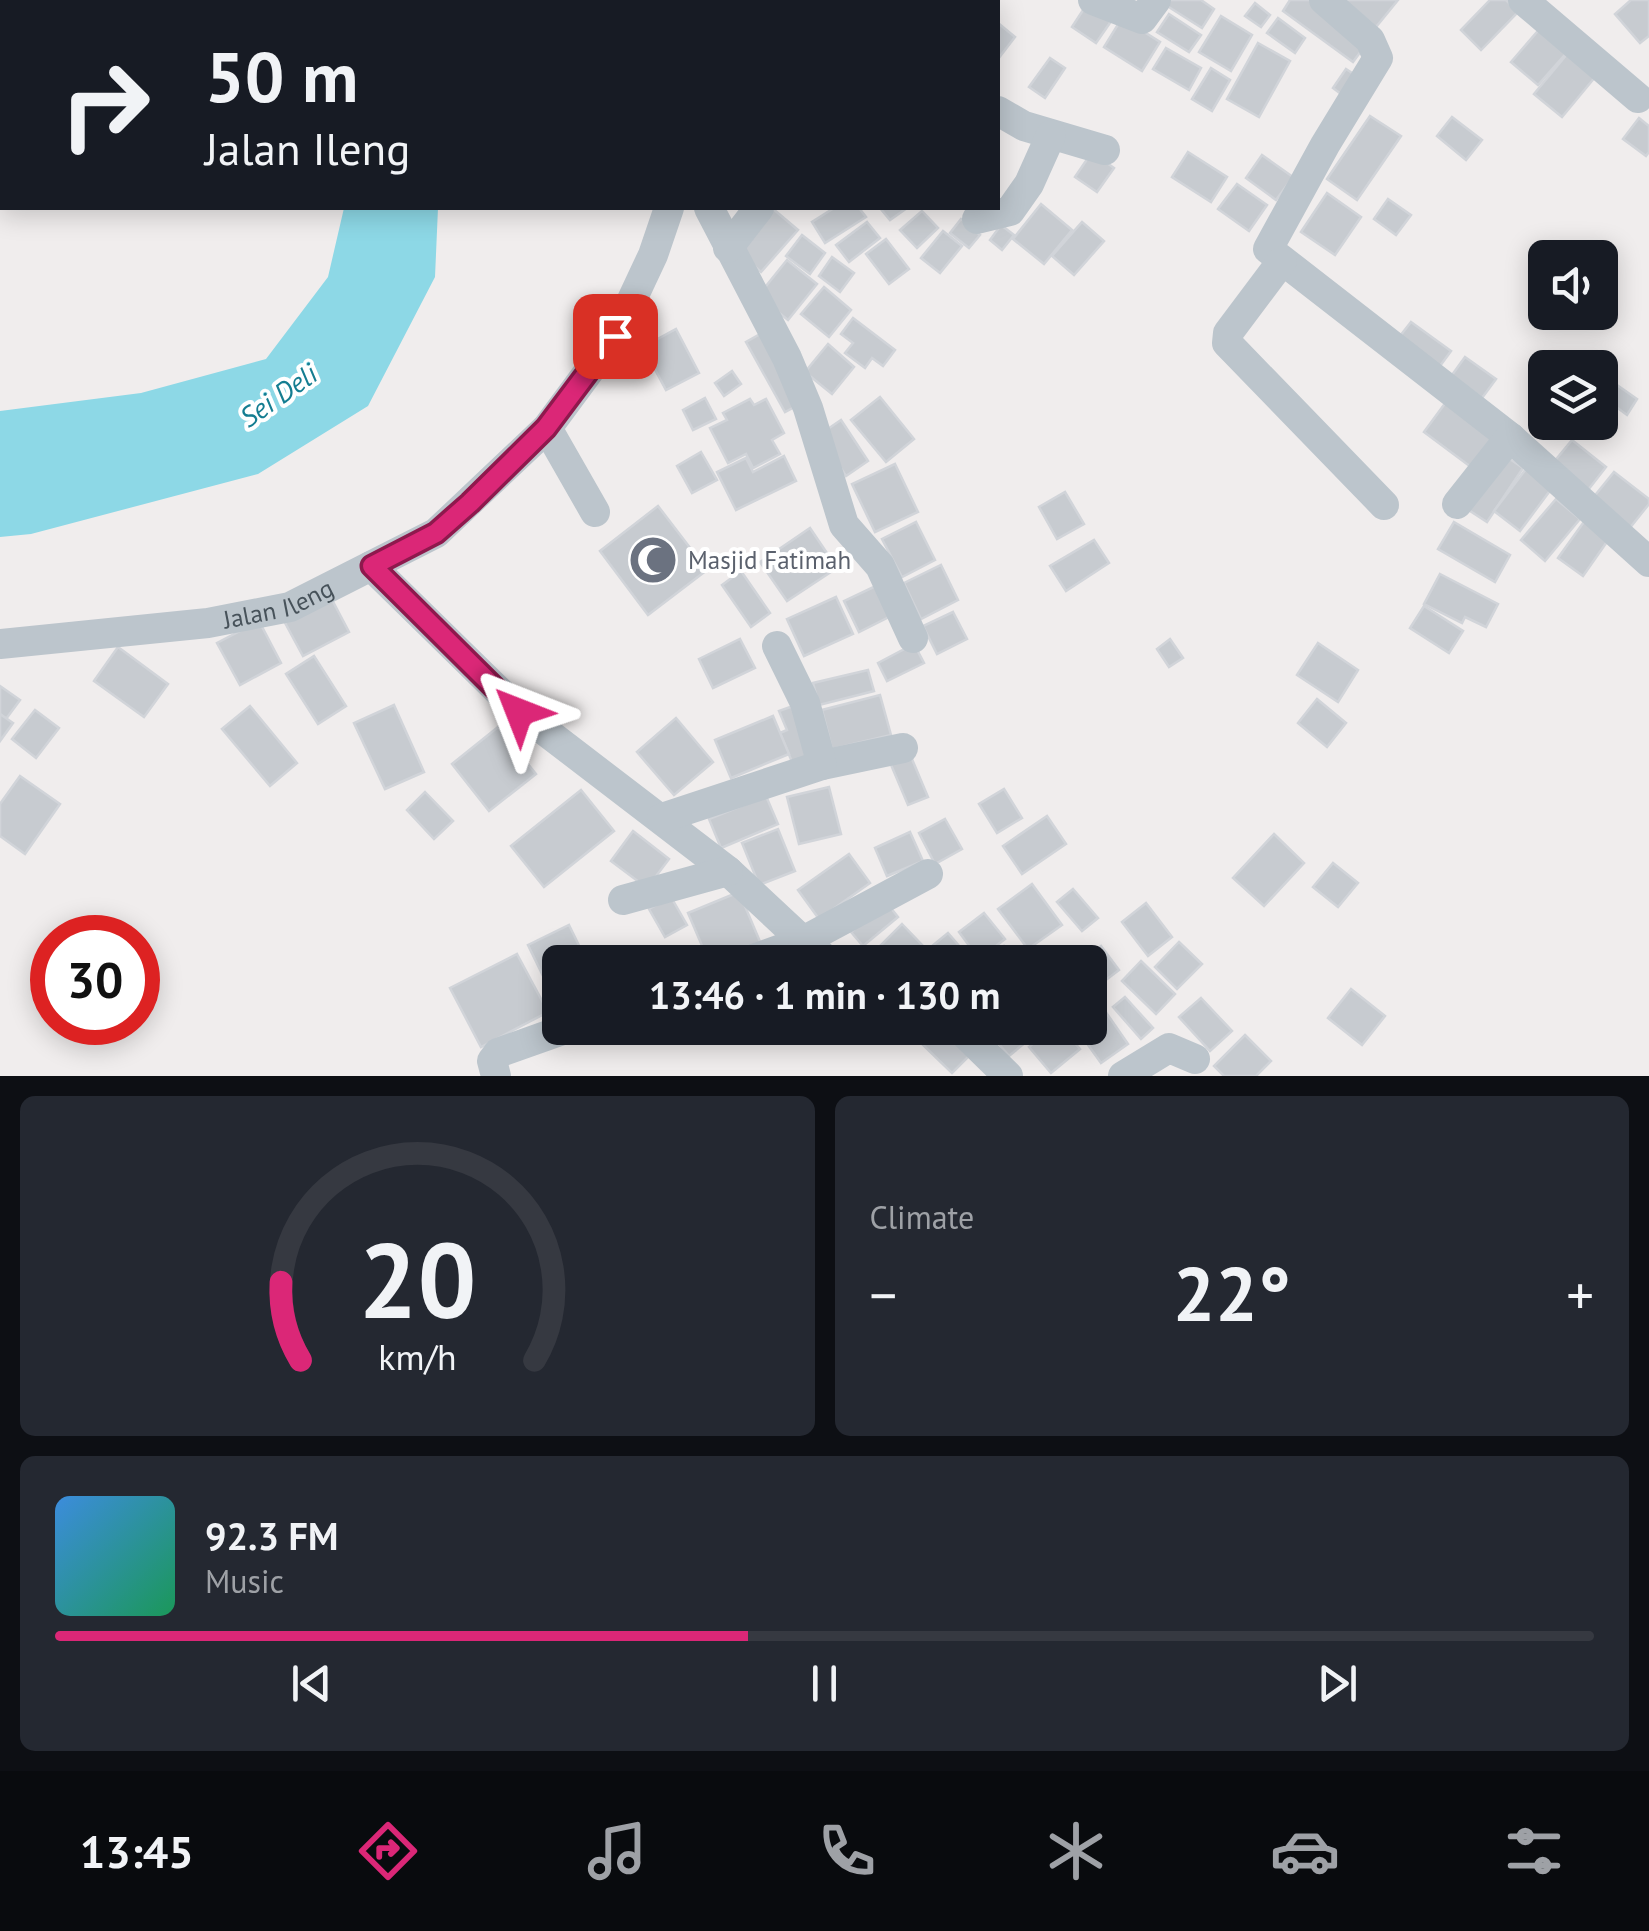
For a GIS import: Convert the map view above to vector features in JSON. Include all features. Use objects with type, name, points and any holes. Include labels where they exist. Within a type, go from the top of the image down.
[{"type":"street","points":[[1093,0],[1142,20],[1156,0]]},
{"type":"street","points":[[1324,0],[1370,40],[1378,58],[1324,145],[1268,249],[1510,437],[1649,562]]},
{"type":"street","points":[[1523,0],[1638,98]]},
{"type":"street","points":[[1000,112],[1024,126],[1105,150]]},
{"type":"street","points":[[978,219],[1010,211],[1028,184],[1051,135]]},
{"type":"street","name":"Jalan Ileng","points":[[0,644],[208,623],[290,607],[436,533],[546,428],[615,336],[653,255],[667,210]]},
{"type":"street","points":[[710,210],[787,358],[808,408],[844,524],[880,566],[913,638]]},
{"type":"street","points":[[728,248],[757,210]]},
{"type":"street","points":[[1282,261],[1234,325],[1227,343],[1384,505]]},
{"type":"street","points":[[546,428],[595,512]]},
{"type":"street","points":[[1457,504],[1510,437]]},
{"type":"street","points":[[372,566],[519,712],[728,871],[809,945]]},
{"type":"street","points":[[777,646],[805,703],[822,765]]},
{"type":"street","points":[[662,818],[822,765],[903,748]]},
{"type":"street","points":[[622,900],[728,871]]},
{"type":"street","points":[[793,945],[928,874]]},
{"type":"street","points":[[496,1076],[492,1061],[498,1053],[542,1037]]},
{"type":"street","points":[[976,1045],[1008,1076]]},
{"type":"street","points":[[1123,1076],[1170,1048],[1195,1059]]},
{"type":"water","name":"Sei Deli","points":[[344,210],[438,210],[435,277],[368,406],[258,474],[31,534],[0,537],[0,411],[141,393],[266,359],[328,277]]},
{"type":"building","points":[[1167,0],[1201,0],[1214,9],[1202,28],[1164,4]]},
{"type":"building","points":[[1290,0],[1309,0],[1367,43],[1353,62],[1283,11]]},
{"type":"building","points":[[1344,0],[1398,0],[1376,27]]},
{"type":"building","points":[[1490,0],[1506,0],[1518,12],[1481,50],[1461,30]]},
{"type":"building","points":[[1631,0],[1649,0],[1649,36],[1640,43],[1615,14]]},
{"type":"building","points":[[1089,1],[1114,17],[1096,43],[1072,27]]},
{"type":"building","points":[[1255,3],[1270,15],[1261,27],[1245,16]]},
{"type":"building","points":[[1169,14],[1201,35],[1189,52],[1157,32]]},
{"type":"building","points":[[1221,16],[1252,35],[1231,71],[1199,52]]},
{"type":"building","points":[[1122,18],[1160,42],[1142,71],[1104,47]]},
{"type":"building","points":[[1278,18],[1305,38],[1295,53],[1267,33]]},
{"type":"building","points":[[1000,25],[1015,37],[1000,56]]},
{"type":"building","points":[[1543,25],[1570,49],[1538,85],[1511,62]]},
{"type":"building","points":[[1258,43],[1290,61],[1259,117],[1227,99]]},
{"type":"building","points":[[1166,48],[1201,68],[1189,90],[1153,69]]},
{"type":"building","points":[[1568,53],[1596,76],[1562,117],[1534,94]]},
{"type":"building","points":[[1050,58],[1065,68],[1045,98],[1029,87]]},
{"type":"building","points":[[1211,68],[1230,80],[1212,111],[1192,99]]},
{"type":"building","points":[[1346,69],[1363,80],[1349,100],[1333,88]]},
{"type":"building","points":[[1370,116],[1401,136],[1357,200],[1327,179]]},
{"type":"building","points":[[1452,117],[1482,140],[1466,160],[1437,136]]},
{"type":"building","points":[[1639,118],[1649,126],[1646,156],[1623,139]]},
{"type":"building","points":[[1092,152],[1114,168],[1097,192],[1075,177]]},
{"type":"building","points":[[1188,152],[1227,177],[1211,202],[1172,177]]},
{"type":"building","points":[[1262,155],[1293,177],[1276,200],[1246,178]]},
{"type":"building","points":[[1237,184],[1267,205],[1249,231],[1218,209]]},
{"type":"building","points":[[1327,193],[1361,217],[1335,255],[1301,232]]},
{"type":"building","points":[[1388,199],[1411,215],[1396,235],[1374,219]]},
{"type":"building","points":[[1041,204],[1072,230],[1044,264],[1013,239]]},
{"type":"building","points":[[770,210],[798,230],[761,272],[736,250]]},
{"type":"building","points":[[831,210],[861,210],[866,217],[825,243],[812,222]]},
{"type":"building","points":[[882,210],[904,210],[890,220]]},
{"type":"building","points":[[922,211],[938,228],[917,248],[900,230]]},
{"type":"building","points":[[961,219],[980,235],[969,248],[950,233]]},
{"type":"building","points":[[867,222],[880,238],[849,262],[836,245]]},
{"type":"building","points":[[1082,222],[1104,241],[1074,275],[1052,256]]},
{"type":"building","points":[[1001,225],[1014,235],[1002,250],[990,240]]},
{"type":"building","points":[[943,231],[962,246],[940,273],[921,258]]},
{"type":"building","points":[[802,235],[825,253],[810,274],[786,256]]},
{"type":"building","points":[[886,239],[909,269],[889,284],[866,254]]},
{"type":"building","points":[[832,257],[854,273],[840,292],[819,276]]},
{"type":"building","points":[[787,260],[817,284],[788,320],[758,296]]},
{"type":"building","points":[[824,287],[851,310],[829,337],[801,314]]},
{"type":"building","points":[[853,318],[895,350],[883,366],[872,358],[865,368],[845,353],[853,343],[841,334]]},
{"type":"building","points":[[1411,322],[1451,351],[1440,366],[1400,336]]},
{"type":"building","points":[[676,329],[699,373],[666,390],[643,347]]},
{"type":"building","points":[[762,333],[802,403],[785,412],[746,342]]},
{"type":"building","points":[[828,344],[854,367],[832,394],[805,372]]},
{"type":"building","points":[[1465,357],[1496,379],[1482,398],[1452,375]]},
{"type":"building","points":[[732,371],[741,384],[724,396],[715,383]]},
{"type":"building","points":[[1618,386],[1637,399],[1627,415],[1618,408]]},
{"type":"building","points":[[880,397],[914,439],[886,462],[851,420]]},
{"type":"building","points":[[705,398],[716,419],[693,430],[683,410]]},
{"type":"building","points":[[1449,398],[1501,436],[1475,470],[1424,432]]},
{"type":"building","points":[[750,399],[754,405],[766,399],[784,433],[772,440],[780,454],[753,468],[746,454],[728,463],[710,428],[727,420],[723,413]]},
{"type":"building","points":[[841,420],[868,461],[846,476],[819,435]]},
{"type":"building","points":[[1572,440],[1606,467],[1588,490],[1553,463]]},
{"type":"building","points":[[701,452],[717,480],[692,493],[677,466]]},
{"type":"building","points":[[1501,453],[1523,468],[1487,522],[1464,507]]},
{"type":"building","points":[[784,456],[796,481],[736,510],[717,472],[746,458],[753,472]]},
{"type":"building","points":[[895,464],[918,512],[875,532],[852,484]]},
{"type":"building","points":[[1526,469],[1552,488],[1520,531],[1494,511]]},
{"type":"building","points":[[1614,472],[1649,499],[1629,529],[1592,499]]},
{"type":"building","points":[[1065,492],[1084,524],[1057,539],[1039,507]]},
{"type":"building","points":[[1556,499],[1580,519],[1545,561],[1521,540]]},
{"type":"building","name":"Masjid Fatimah","points":[[658,506],[707,570],[648,615],[600,551]]},
{"type":"building","points":[[1586,519],[1611,536],[1583,576],[1558,558]]},
{"type":"building","points":[[916,522],[935,560],[902,577],[882,539]]},
{"type":"building","points":[[1454,522],[1510,555],[1495,582],[1438,549]]},
{"type":"building","points":[[810,528],[837,568],[787,601],[760,562]]},
{"type":"building","points":[[1094,540],[1109,563],[1066,591],[1050,566]]},
{"type":"building","points":[[941,565],[958,600],[921,619],[904,583]]},
{"type":"building","points":[[741,571],[770,613],[751,627],[722,585]]},
{"type":"building","points":[[1440,574],[1498,604],[1486,627],[1465,617],[1462,623],[1424,604]]},
{"type":"building","points":[[880,584],[895,614],[859,632],[844,601]]},
{"type":"building","points":[[329,594],[349,632],[303,656],[283,619]]},
{"type":"building","points":[[836,597],[853,634],[804,656],[787,619]]},
{"type":"building","points":[[1424,606],[1463,631],[1449,653],[1410,628]]},
{"type":"building","points":[[953,612],[967,639],[937,654],[923,626]]},
{"type":"building","points":[[259,621],[281,663],[240,685],[217,643]]},
{"type":"building","points":[[740,639],[755,668],[713,688],[699,659]]},
{"type":"building","points":[[1170,639],[1183,658],[1169,667],[1157,649]]},
{"type":"building","points":[[1318,643],[1358,670],[1338,702],[1297,675]]},
{"type":"building","points":[[914,644],[924,663],[887,681],[878,663]]},
{"type":"building","points":[[118,647],[168,684],[144,717],[94,681]]},
{"type":"building","points":[[314,656],[346,706],[318,724],[286,674]]},
{"type":"building","points":[[868,670],[874,691],[819,705],[813,683]]},
{"type":"building","points":[[0,686],[20,700],[6,719],[0,714]]},
{"type":"building","points":[[880,695],[891,735],[832,749],[822,710]]},
{"type":"building","points":[[1317,699],[1346,723],[1327,747],[1298,723]]},
{"type":"building","points":[[394,705],[424,772],[385,789],[354,723]]},
{"type":"building","points":[[796,705],[807,756],[792,762],[780,733],[787,730],[779,711]]},
{"type":"building","points":[[250,706],[297,763],[270,786],[222,729]]},
{"type":"building","points":[[35,710],[59,728],[36,758],[12,739]]},
{"type":"building","points":[[0,714],[13,723],[0,741]]},
{"type":"building","points":[[773,716],[789,754],[731,778],[715,740]]},
{"type":"building","points":[[676,718],[713,762],[674,795],[637,752]]},
{"type":"building","points":[[498,727],[536,774],[489,811],[452,764]]},
{"type":"building","points":[[909,752],[928,797],[908,805],[889,760]]},
{"type":"building","points":[[20,776],[60,804],[25,854],[0,836],[0,804]]},
{"type":"building","points":[[829,787],[841,834],[799,844],[787,797]]},
{"type":"building","points":[[1004,789],[1022,818],[997,833],[979,804]]},
{"type":"building","points":[[581,790],[614,831],[544,887],[511,846]]},
{"type":"building","points":[[425,792],[453,821],[434,839],[407,810]]},
{"type":"building","points":[[766,796],[778,824],[721,848],[709,819]]},
{"type":"building","points":[[1047,816],[1066,844],[1022,874],[1003,846]]},
{"type":"building","points":[[945,819],[962,849],[935,864],[919,833]]},
{"type":"building","points":[[778,829],[795,871],[759,885],[742,843]]},
{"type":"building","points":[[633,831],[669,859],[647,888],[611,861]]},
{"type":"building","points":[[910,832],[923,861],[887,876],[875,848]]},
{"type":"building","points":[[1274,834],[1304,863],[1264,906],[1233,878]]},
{"type":"building","points":[[849,854],[870,883],[819,919],[798,890]]},
{"type":"building","points":[[1333,863],[1358,883],[1338,907],[1313,887]]},
{"type":"building","points":[[1032,884],[1062,925],[1034,945],[1025,945],[998,909]]},
{"type":"building","points":[[1073,889],[1098,918],[1082,931],[1057,902]]},
{"type":"building","points":[[739,892],[761,944],[702,945],[688,913]]},
{"type":"building","points":[[671,897],[687,925],[665,937],[649,909]]},
{"type":"building","points":[[886,902],[898,917],[864,945],[851,932]]},
{"type":"building","points":[[1146,903],[1172,937],[1148,956],[1122,922]]},
{"type":"building","points":[[984,913],[1005,939],[997,945],[969,945],[959,932]]},
{"type":"building","points":[[902,924],[922,945],[881,945]]},
{"type":"building","points":[[569,925],[579,945],[542,945],[542,974],[528,945]]},
{"type":"building","points":[[948,933],[958,945],[933,945]]},
{"type":"building","points":[[1179,942],[1202,964],[1177,989],[1155,967]]},
{"type":"building","points":[[517,954],[542,1001],[542,1015],[481,1047],[450,988]]},
{"type":"building","points":[[1107,954],[1119,970],[1107,979]]},
{"type":"building","points":[[1141,961],[1175,994],[1156,1014],[1122,981]]},
{"type":"building","points":[[1351,989],[1385,1016],[1362,1045],[1328,1018]]},
{"type":"building","points":[[1125,997],[1153,1028],[1141,1039],[1113,1007]]},
{"type":"building","points":[[1201,998],[1232,1031],[1210,1051],[1179,1017]]},
{"type":"building","points":[[1107,1014],[1128,1044],[1101,1063],[1088,1045],[1107,1045]]},
{"type":"building","points":[[1245,1035],[1271,1061],[1256,1076],[1224,1076],[1214,1066]]},
{"type":"building","points":[[923,1045],[960,1045],[970,1055],[952,1073]]},
{"type":"building","points":[[1000,1045],[1022,1045],[1009,1056]]},
{"type":"building","points":[[1077,1045],[1080,1049],[1051,1073],[1029,1047]]},
{"type":"place","name":"Masjid Fatimah","points":[[653,560]]},
{"type":"route","points":[[519,712],[372,566],[436,533],[470,503],[546,428],[615,336]]}]
